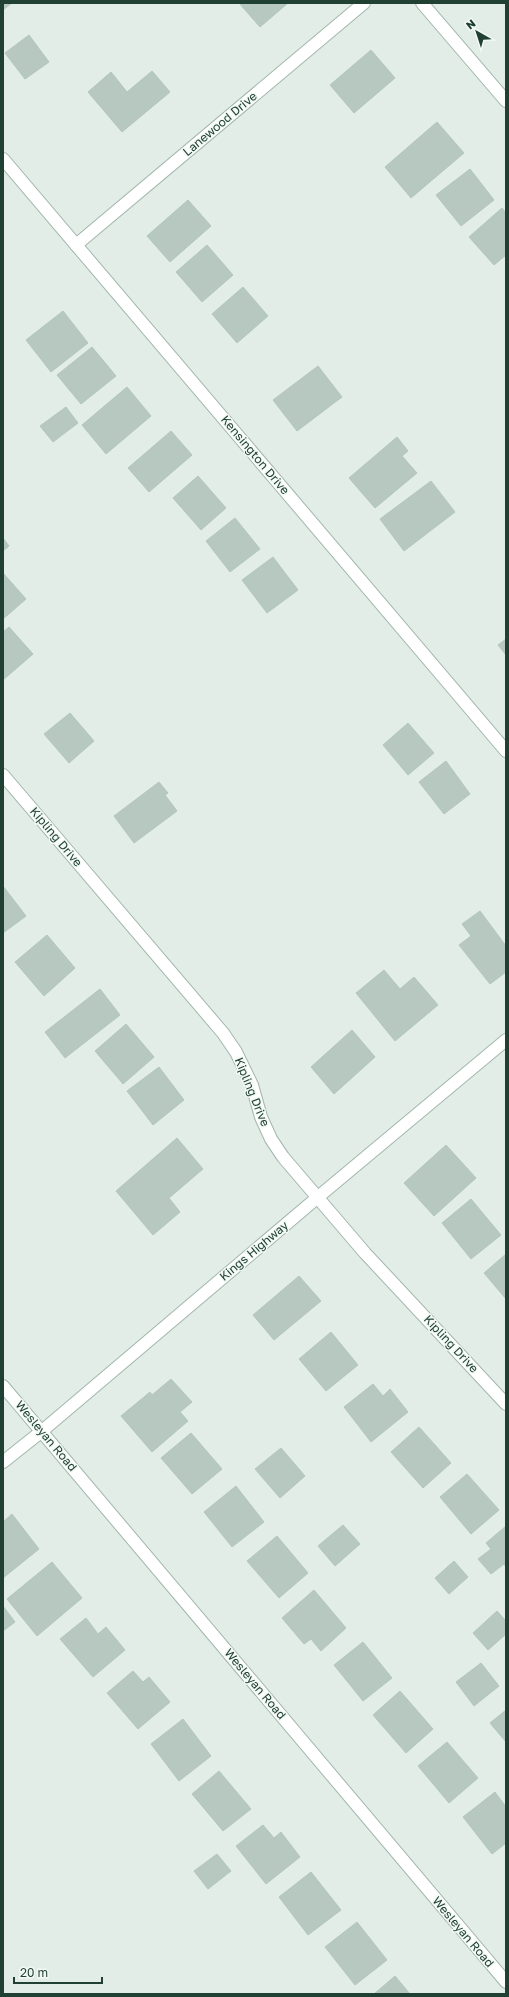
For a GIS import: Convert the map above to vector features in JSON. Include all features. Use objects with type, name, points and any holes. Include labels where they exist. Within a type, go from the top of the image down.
[{"type":"street","name":"Lanewood Drive","points":[[76,245],[364,3]]},
{"type":"street","points":[[422,3],[506,101]]},
{"type":"street","name":"Kensington Drive","points":[[3,159],[506,752]]},
{"type":"street","name":"Kipling Drive","points":[[3,775],[223,1033],[236,1052],[252,1085],[261,1117],[271,1139],[283,1157],[365,1253],[506,1404]]},
{"type":"street","name":"Kings Highway","points":[[3,1462],[42,1431],[506,1040]]},
{"type":"street","name":"Wesleyan Road","points":[[3,1386],[506,1982]]},
{"type":"building","points":[[3,3],[12,3],[3,10]]},
{"type":"building","points":[[239,3],[288,3],[260,27]]},
{"type":"building","points":[[29,35],[49,62],[25,79],[5,53]]},
{"type":"building","points":[[371,50],[395,78],[354,113],[330,85]]},
{"type":"building","points":[[152,71],[170,92],[122,132],[88,92],[111,72],[127,92]]},
{"type":"building","points":[[437,122],[464,153],[411,198],[385,167]]},
{"type":"building","points":[[470,169],[494,200],[461,226],[436,195]]},
{"type":"building","points":[[188,200],[211,226],[170,262],[147,236]]},
{"type":"building","points":[[502,208],[506,213],[506,255],[494,265],[469,237]]},
{"type":"building","points":[[207,245],[233,275],[202,302],[176,272]]},
{"type":"building","points":[[243,287],[268,316],[237,343],[212,314]]},
{"type":"building","points":[[63,311],[88,343],[51,372],[26,340]]},
{"type":"building","points":[[92,347],[116,376],[81,404],[57,375]]},
{"type":"building","points":[[318,366],[342,397],[297,431],[273,400]]},
{"type":"building","points":[[127,387],[151,416],[106,454],[82,425]]},
{"type":"building","points":[[66,407],[78,423],[53,442],[40,426]]},
{"type":"building","points":[[171,431],[192,455],[149,492],[128,468]]},
{"type":"building","points":[[397,437],[408,451],[402,456],[417,473],[375,508],[349,478]]},
{"type":"building","points":[[198,476],[226,508],[201,530],[173,498]]},
{"type":"building","points":[[431,481],[455,512],[404,551],[380,519]]},
{"type":"building","points":[[235,518],[260,549],[230,572],[206,541]]},
{"type":"building","points":[[3,538],[9,546],[3,551]]},
{"type":"building","points":[[273,557],[298,590],[267,613],[242,580]]},
{"type":"building","points":[[3,573],[26,599],[3,619]]},
{"type":"building","points":[[9,627],[33,654],[3,680],[3,632]]},
{"type":"building","points":[[506,639],[506,655],[498,645]]},
{"type":"building","points":[[70,713],[94,741],[69,763],[44,734]]},
{"type":"building","points":[[408,723],[434,753],[408,775],[383,745]]},
{"type":"building","points":[[446,761],[470,794],[444,814],[419,782]]},
{"type":"building","points":[[159,782],[168,793],[165,795],[177,811],[134,843],[114,816]]},
{"type":"building","points":[[3,886],[26,916],[3,933]]},
{"type":"building","points":[[480,911],[506,946],[506,972],[490,984],[459,945],[471,936],[462,924]]},
{"type":"building","points":[[47,935],[75,968],[44,996],[15,962]]},
{"type":"building","points":[[384,970],[400,989],[414,977],[438,1005],[395,1041],[356,993]]},
{"type":"building","points":[[100,989],[120,1015],[65,1058],[45,1032]]},
{"type":"building","points":[[126,1024],[154,1057],[123,1084],[95,1051]]},
{"type":"building","points":[[352,1030],[375,1057],[334,1094],[311,1067]]},
{"type":"building","points":[[159,1067],[184,1100],[153,1125],[127,1091]]},
{"type":"building","points":[[177,1138],[203,1169],[169,1198],[180,1212],[153,1235],[116,1191]]},
{"type":"building","points":[[446,1145],[476,1178],[434,1216],[404,1183]]},
{"type":"building","points":[[471,1199],[501,1235],[471,1259],[442,1223]]},
{"type":"building","points":[[506,1254],[506,1299],[484,1273]]},
{"type":"building","points":[[299,1276],[321,1301],[274,1340],[253,1315]]},
{"type":"building","points":[[331,1332],[358,1365],[326,1391],[299,1359]]},
{"type":"building","points":[[171,1379],[192,1402],[180,1412],[188,1421],[152,1452],[121,1416],[150,1392],[152,1395]]},
{"type":"building","points":[[373,1384],[383,1396],[390,1389],[408,1412],[371,1442],[344,1407]]},
{"type":"building","points":[[419,1427],[451,1463],[423,1488],[391,1452]]},
{"type":"building","points":[[191,1433],[222,1469],[192,1494],[161,1458]]},
{"type":"building","points":[[281,1448],[305,1476],[280,1498],[255,1469]]},
{"type":"building","points":[[467,1474],[499,1510],[471,1534],[440,1497]]},
{"type":"building","points":[[236,1486],[264,1522],[232,1547],[204,1512]]},
{"type":"building","points":[[12,1514],[39,1549],[3,1578],[3,1522]]},
{"type":"building","points":[[343,1525],[360,1544],[335,1566],[318,1546]]},
{"type":"building","points":[[506,1526],[506,1567],[504,1564],[491,1574],[478,1559],[491,1549],[486,1543]]},
{"type":"building","points":[[277,1536],[308,1573],[279,1598],[247,1561]]},
{"type":"building","points":[[454,1561],[468,1577],[449,1594],[435,1578]]},
{"type":"building","points":[[52,1562],[82,1598],[37,1636],[7,1599]]},
{"type":"building","points":[[314,1590],[346,1628],[321,1651],[311,1639],[304,1644],[282,1618]]},
{"type":"building","points":[[3,1606],[15,1622],[3,1631]]},
{"type":"building","points":[[497,1611],[506,1621],[506,1634],[488,1650],[473,1633]]},
{"type":"building","points":[[86,1618],[98,1634],[106,1627],[125,1650],[93,1677],[60,1639]]},
{"type":"building","points":[[363,1642],[392,1678],[363,1701],[334,1665]]},
{"type":"building","points":[[481,1663],[499,1686],[474,1706],[456,1682]]},
{"type":"building","points":[[133,1671],[143,1682],[149,1677],[170,1702],[138,1729],[107,1693]]},
{"type":"building","points":[[400,1691],[433,1729],[406,1753],[373,1715]]},
{"type":"building","points":[[506,1710],[506,1742],[490,1723]]},
{"type":"building","points":[[183,1719],[211,1756],[179,1781],[151,1744]]},
{"type":"building","points":[[447,1742],[478,1778],[449,1803],[418,1766]]},
{"type":"building","points":[[219,1771],[251,1809],[223,1831],[192,1794]]},
{"type":"building","points":[[495,1792],[506,1807],[506,1843],[492,1854],[463,1817]]},
{"type":"building","points":[[263,1825],[274,1838],[281,1832],[300,1857],[266,1884],[236,1846]]},
{"type":"building","points":[[217,1854],[231,1871],[208,1889],[194,1871]]},
{"type":"building","points":[[311,1872],[341,1910],[308,1935],[279,1897]]},
{"type":"building","points":[[357,1922],[387,1960],[355,1985],[325,1947]]},
{"type":"building","points":[[395,1976],[410,1994],[374,1994]]}]
